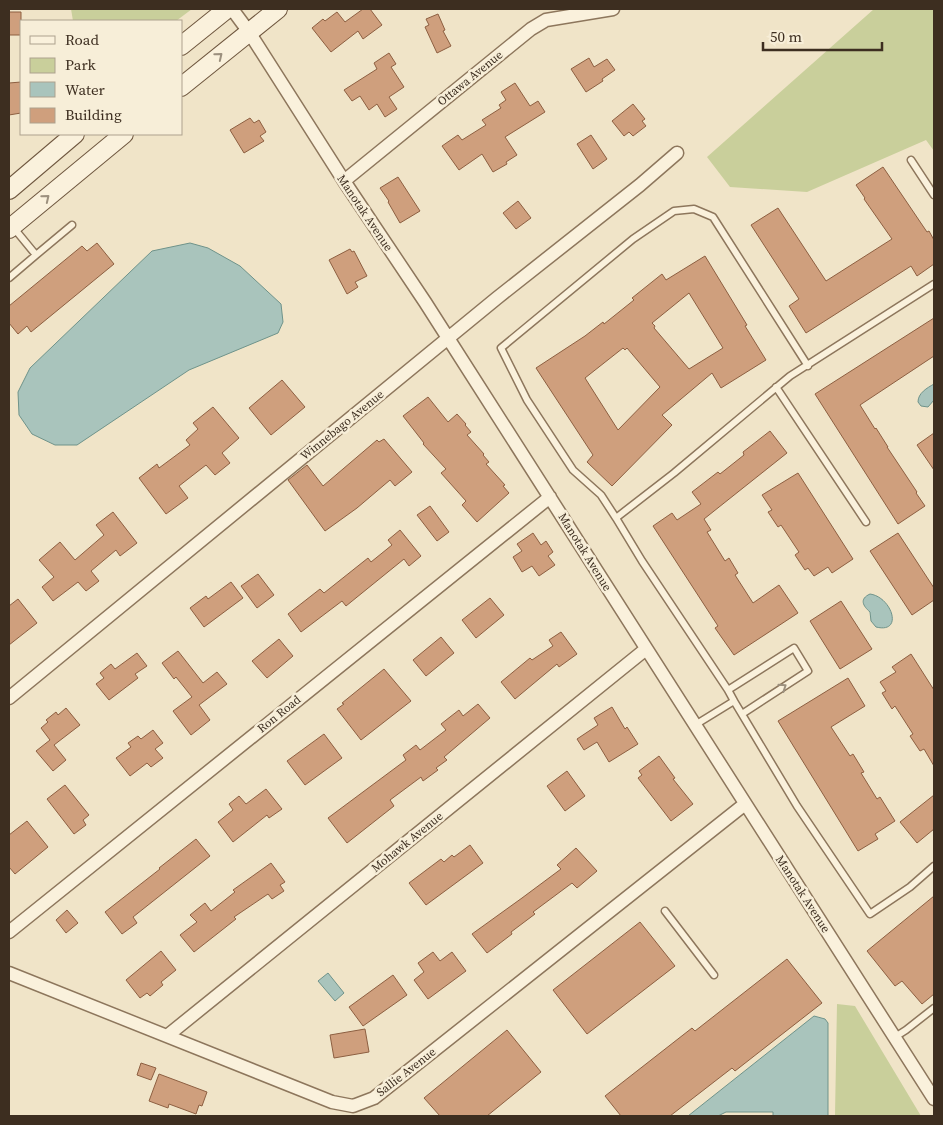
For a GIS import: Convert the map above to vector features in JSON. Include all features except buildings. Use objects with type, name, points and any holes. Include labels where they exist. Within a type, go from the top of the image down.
[{"type":"main road","points":[[182,45],[227,9]]},
{"type":"main road","points":[[182,86],[278,9]]},
{"type":"main road","points":[[9,190],[74,135]]},
{"type":"main road","points":[[10,228],[123,135]]},
{"type":"street","name":"Manotak Avenue","points":[[232,9],[249,32],[550,496],[934,1098]]},
{"type":"street","name":"Ottawa Avenue","points":[[344,181],[531,29],[546,20],[613,9]]},
{"type":"street","name":"Winnebago Avenue","points":[[9,698],[677,153]]},
{"type":"street","name":"Ron Road","points":[[9,932],[550,496]]},
{"type":"street","name":"Mohawk Avenue","points":[[167,1036],[646,649]]},
{"type":"street","name":"Sallie Avenue","points":[[9,973],[332,1102],[353,1106],[374,1098],[745,804]]},
{"type":"lane","points":[[911,160],[934,194]]},
{"type":"lane","points":[[808,366],[714,217],[694,209],[674,211],[632,239],[501,348],[528,400],[574,470],[601,496],[616,518],[642,561],[728,690],[798,806],[870,914],[910,887],[934,866]]},
{"type":"lane","points":[[9,278],[72,225]]},
{"type":"lane","points":[[10,228],[36,255]]},
{"type":"lane","points":[[616,518],[674,473],[790,376],[934,284]]},
{"type":"lane","points":[[776,387],[866,522]]},
{"type":"lane","points":[[728,690],[794,648],[808,671],[742,714]]},
{"type":"lane","points":[[695,725],[734,701]]},
{"type":"lane","points":[[666,911],[714,974]]},
{"type":"lane","points":[[895,1037],[934,1008]]},
{"type":"green space","points":[[71,9],[192,9],[177,20],[73,20]]},
{"type":"green space","points":[[874,9],[934,9],[934,151],[926,140],[807,192],[730,187],[707,157]]},
{"type":"green space","points":[[837,1004],[855,1006],[921,1116],[835,1116]]},
{"type":"water","points":[[190,243],[208,248],[240,266],[281,304],[283,322],[278,333],[189,370],[77,445],[55,445],[32,434],[19,415],[18,392],[30,368],[152,251]]},
{"type":"water","points":[[934,384],[934,400],[928,407],[921,406],[918,399],[923,391]]},
{"type":"water","points":[[870,594],[884,601],[892,614],[890,625],[885,628],[876,627],[871,621],[870,612],[863,603],[864,598]]},
{"type":"water","points":[[328,973],[344,993],[335,1001],[318,981]]},
{"type":"water","points":[[814,1016],[825,1019],[828,1023],[828,1116],[773,1116],[773,1112],[726,1112],[718,1116],[688,1116]]}]
